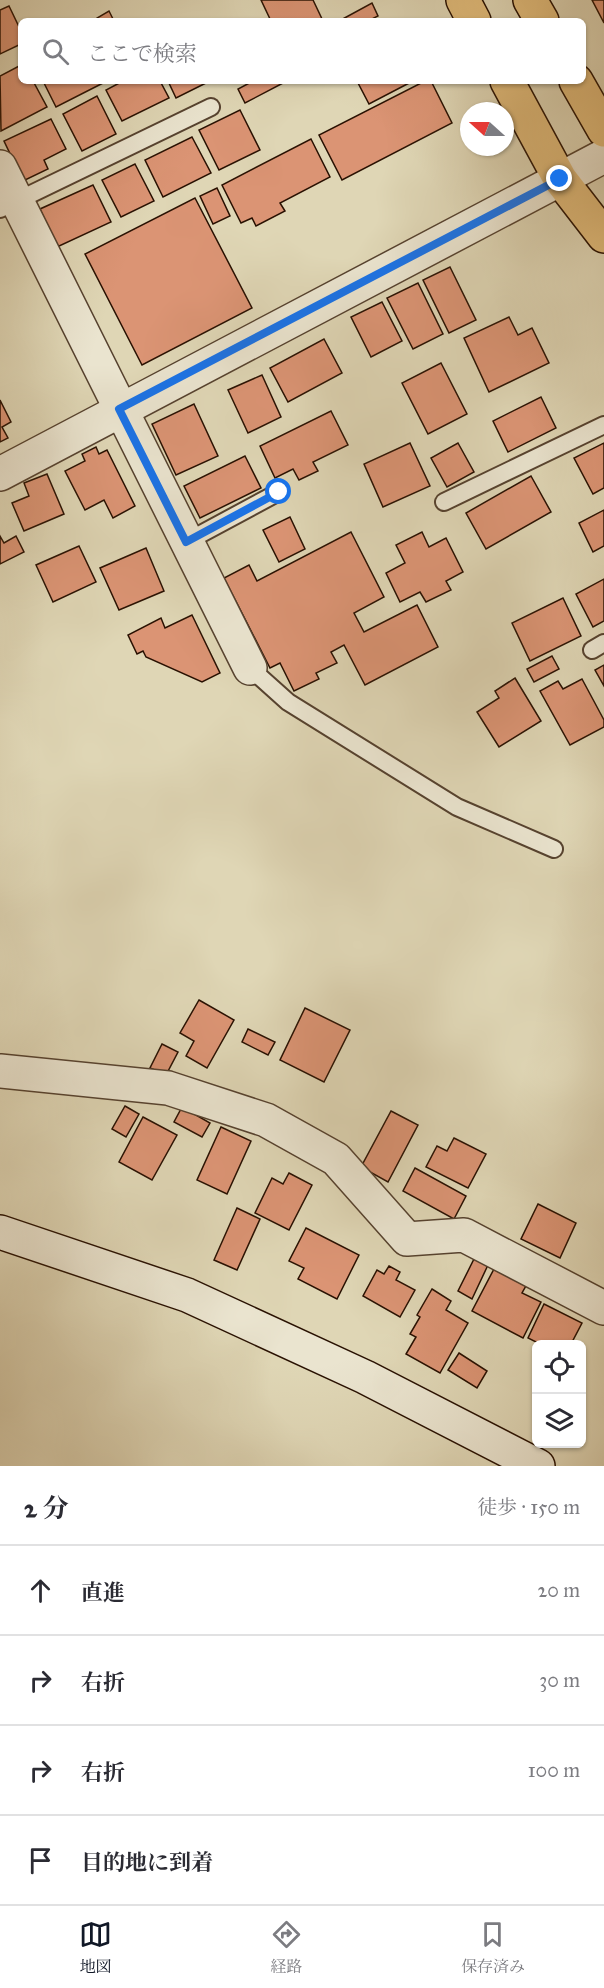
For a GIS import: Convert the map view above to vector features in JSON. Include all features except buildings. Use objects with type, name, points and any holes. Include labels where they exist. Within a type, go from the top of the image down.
[{"type":"highway","points":[[463,0],[472,18]]},
{"type":"highway","points":[[530,0],[540,18]]},
{"type":"highway","points":[[509,84],[560,179],[604,236]]},
{"type":"highway","points":[[578,84],[604,130]]},
{"type":"street","points":[[0,474],[119,409],[604,156]]},
{"type":"street","points":[[0,167],[9,205],[119,409],[250,668]]},
{"type":"street","points":[[0,1071],[168,1088],[266,1120],[336,1159],[406,1239],[465,1234],[604,1308]]},
{"type":"street","points":[[0,1232],[186,1294],[366,1377],[538,1466]]},
{"type":"lane","points":[[9,205],[211,107]]},
{"type":"lane","points":[[444,502],[604,425]]},
{"type":"lane","points":[[186,542],[279,492]]},
{"type":"lane","points":[[250,668],[288,702],[457,807],[554,849]]},
{"type":"route","points":[[279,492],[186,542],[119,409],[560,179]]}]
